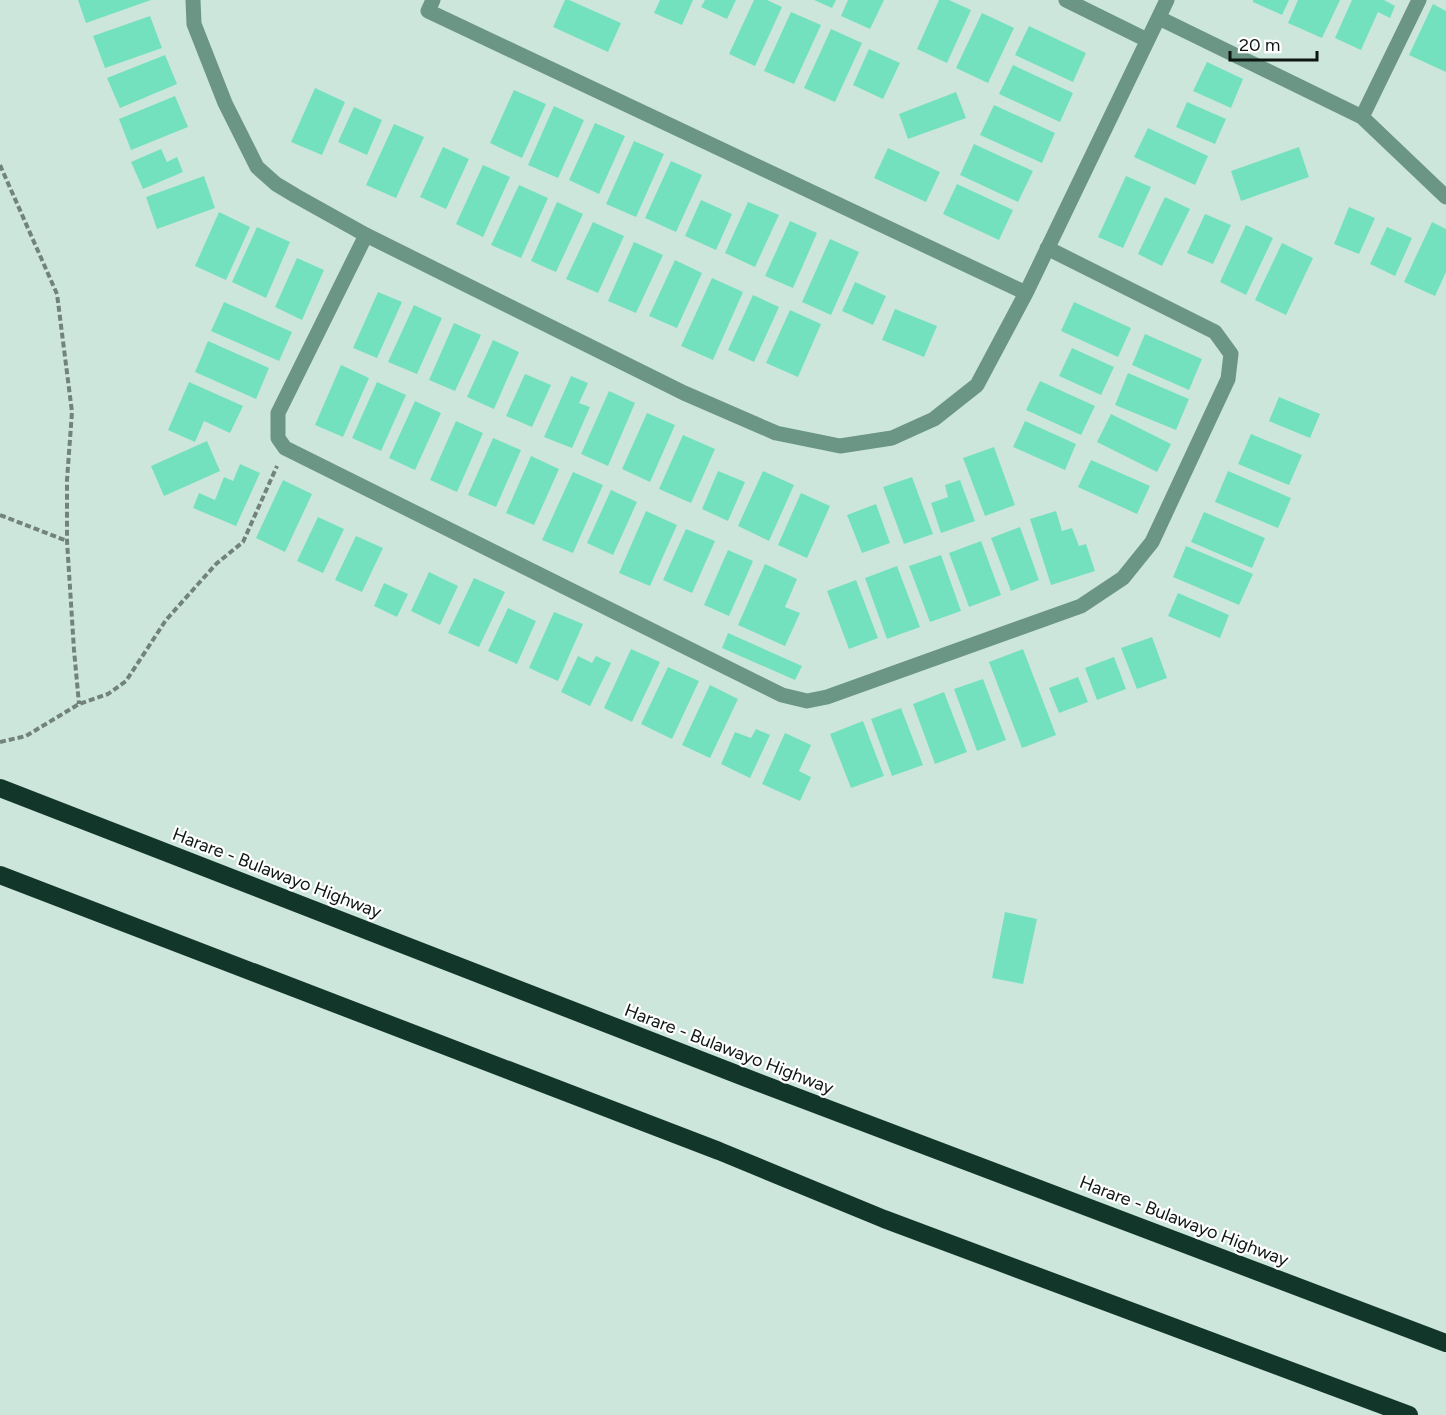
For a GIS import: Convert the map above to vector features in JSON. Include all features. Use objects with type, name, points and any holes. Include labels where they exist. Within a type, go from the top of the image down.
[{"type":"highway","name":"Harare - Bulawayo Highway","points":[[0,788],[744,1077],[1446,1343]]},
{"type":"highway","points":[[0,875],[708,1146],[895,1223],[1408,1415]]},
{"type":"street","points":[[193,0],[194,24],[225,103],[257,167],[276,184],[366,235],[684,393],[776,433],[840,446],[892,438],[934,419],[977,385],[1026,293],[1167,0]]},
{"type":"street","points":[[433,0],[428,11],[1026,293]]},
{"type":"street","points":[[1066,0],[1147,40]]},
{"type":"street","points":[[1362,117],[1419,0]]},
{"type":"street","points":[[1159,18],[1362,117],[1446,197]]},
{"type":"street","points":[[366,235],[278,413],[278,438],[285,448],[782,695],[807,701],[827,697],[1081,606],[1123,578],[1152,542],[1228,379],[1231,354],[1215,332],[1047,248]]},
{"type":"path","points":[[0,165],[57,294],[72,412],[67,480],[68,541],[79,704]]},
{"type":"path","points":[[0,742],[26,736],[79,704],[108,694],[126,681],[166,620],[216,564],[243,542],[285,448]]},
{"type":"path","points":[[0,515],[68,541]]},
{"type":"building","points":[[78,0],[151,0],[86,23]]},
{"type":"building","points":[[565,0],[621,23],[608,52],[553,27]]},
{"type":"building","points":[[660,0],[693,0],[682,25],[654,13]]},
{"type":"building","points":[[705,0],[736,0],[727,19],[701,7]]},
{"type":"building","points":[[754,0],[767,0],[782,7],[755,66],[729,54]]},
{"type":"building","points":[[814,0],[836,0],[832,8]]},
{"type":"building","points":[[848,0],[884,0],[870,29],[841,16]]},
{"type":"building","points":[[939,0],[949,0],[971,10],[947,63],[917,49]]},
{"type":"building","points":[[1253,0],[1289,0],[1282,15]]},
{"type":"building","points":[[1298,0],[1340,0],[1322,38],[1288,23]]},
{"type":"building","points":[[1352,0],[1384,0],[1395,6],[1390,18],[1378,12],[1361,50],[1335,38]]},
{"type":"building","points":[[1433,4],[1446,11],[1446,72],[1409,55]]},
{"type":"building","points":[[791,12],[821,25],[794,84],[764,71]]},
{"type":"building","points":[[982,13],[1014,28],[988,83],[956,68]]},
{"type":"building","points":[[150,16],[162,48],[105,68],[93,36]]},
{"type":"building","points":[[1029,26],[1086,53],[1073,82],[1015,55]]},
{"type":"building","points":[[831,29],[862,43],[835,102],[804,88]]},
{"type":"building","points":[[869,49],[900,63],[883,99],[853,85]]},
{"type":"building","points":[[165,55],[177,84],[120,108],[107,78]]},
{"type":"building","points":[[1207,62],[1243,79],[1231,108],[1193,91]]},
{"type":"building","points":[[1013,65],[1073,93],[1060,122],[999,94]]},
{"type":"building","points":[[315,88],[345,102],[322,155],[291,142]]},
{"type":"building","points":[[514,90],[546,104],[522,158],[490,143]]},
{"type":"building","points":[[956,92],[966,118],[908,139],[899,114]]},
{"type":"building","points":[[175,96],[188,127],[131,150],[119,119]]},
{"type":"building","points":[[1187,102],[1226,119],[1215,144],[1176,127]]},
{"type":"building","points":[[994,105],[1055,133],[1042,163],[980,135]]},
{"type":"building","points":[[554,106],[584,120],[558,178],[528,165]]},
{"type":"building","points":[[354,107],[382,120],[367,155],[338,142]]},
{"type":"building","points":[[595,123],[625,136],[599,194],[569,180]]},
{"type":"building","points":[[394,124],[424,137],[396,198],[366,185]]},
{"type":"building","points":[[1148,128],[1208,156],[1195,185],[1134,157]]},
{"type":"building","points":[[634,141],[664,154],[636,217],[606,204]]},
{"type":"building","points":[[974,144],[1033,171],[1018,202],[960,175]]},
{"type":"building","points":[[443,147],[469,159],[446,209],[420,197]]},
{"type":"building","points":[[1299,147],[1309,177],[1241,201],[1231,171]]},
{"type":"building","points":[[888,148],[940,172],[926,202],[874,178]]},
{"type":"building","points":[[161,149],[167,162],[177,157],[183,172],[143,189],[131,162]]},
{"type":"building","points":[[671,161],[702,175],[676,232],[645,218]]},
{"type":"building","points":[[483,165],[510,177],[483,237],[456,224]]},
{"type":"building","points":[[204,176],[215,208],[157,229],[146,197]]},
{"type":"building","points":[[1126,176],[1151,187],[1123,248],[1098,237]]},
{"type":"building","points":[[957,184],[1013,210],[999,240],[943,214]]},
{"type":"building","points":[[519,185],[548,198],[521,258],[491,245]]},
{"type":"building","points":[[1165,197],[1190,209],[1162,266],[1138,254]]},
{"type":"building","points":[[701,200],[732,214],[716,250],[685,236]]},
{"type":"building","points":[[557,202],[583,214],[556,272],[531,261]]},
{"type":"building","points":[[748,202],[779,215],[755,267],[725,253]]},
{"type":"building","points":[[1349,207],[1375,218],[1359,254],[1334,244]]},
{"type":"building","points":[[219,212],[250,227],[226,280],[195,266]]},
{"type":"building","points":[[1205,214],[1231,225],[1213,264],[1187,253]]},
{"type":"building","points":[[790,221],[817,233],[793,288],[765,276]]},
{"type":"building","points":[[593,222],[624,236],[598,293],[566,279]]},
{"type":"building","points":[[1432,222],[1446,229],[1446,272],[1435,296],[1404,282]]},
{"type":"building","points":[[1246,225],[1273,238],[1246,295],[1220,282]]},
{"type":"building","points":[[257,227],[290,242],[266,298],[232,282]]},
{"type":"building","points":[[1387,227],[1412,238],[1395,276],[1370,264]]},
{"type":"building","points":[[830,239],[859,252],[831,315],[802,302]]},
{"type":"building","points":[[634,242],[663,255],[636,313],[608,301]]},
{"type":"building","points":[[1282,243],[1313,258],[1286,315],[1255,300]]},
{"type":"building","points":[[297,258],[324,270],[302,320],[275,307]]},
{"type":"building","points":[[675,260],[702,273],[677,328],[649,316]]},
{"type":"building","points":[[712,278],[743,292],[713,360],[681,346]]},
{"type":"building","points":[[855,282],[886,296],[873,325],[842,311]]},
{"type":"building","points":[[378,292],[402,302],[377,358],[353,348]]},
{"type":"building","points":[[753,295],[779,307],[754,362],[728,350]]},
{"type":"building","points":[[224,302],[292,332],[279,361],[211,331]]},
{"type":"building","points":[[1074,302],[1131,328],[1118,357],[1061,331]]},
{"type":"building","points":[[414,305],[442,318],[417,374],[388,362]]},
{"type":"building","points":[[895,309],[937,326],[924,357],[882,340]]},
{"type":"building","points":[[790,310],[821,324],[798,377],[766,363]]},
{"type":"building","points":[[454,323],[481,335],[455,391],[429,380]]},
{"type":"building","points":[[1145,334],[1202,359],[1189,390],[1132,365]]},
{"type":"building","points":[[493,340],[519,352],[494,409],[467,397]]},
{"type":"building","points":[[208,341],[269,368],[256,399],[195,372]]},
{"type":"building","points":[[1072,348],[1114,367],[1101,395],[1059,376]]},
{"type":"building","points":[[341,365],[369,378],[343,437],[315,425]]},
{"type":"building","points":[[1128,373],[1189,399],[1176,430],[1115,405]]},
{"type":"building","points":[[525,374],[551,385],[532,427],[506,416]]},
{"type":"building","points":[[571,376],[588,383],[579,403],[590,407],[572,448],[544,437]]},
{"type":"building","points":[[1040,381],[1095,406],[1081,435],[1026,410]]},
{"type":"building","points":[[189,382],[243,406],[230,433],[204,421],[195,442],[168,430]]},
{"type":"building","points":[[377,382],[406,395],[381,451],[352,438]]},
{"type":"building","points":[[609,391],[635,403],[608,466],[581,454]]},
{"type":"building","points":[[1279,397],[1320,414],[1310,438],[1269,421]]},
{"type":"building","points":[[415,401],[441,413],[415,470],[389,458]]},
{"type":"building","points":[[647,413],[675,425],[650,482],[622,469]]},
{"type":"building","points":[[1111,414],[1171,444],[1157,472],[1097,442]]},
{"type":"building","points":[[456,421],[483,433],[457,492],[430,480]]},
{"type":"building","points":[[1025,421],[1076,444],[1065,470],[1013,447]]},
{"type":"building","points":[[1251,434],[1302,455],[1289,485],[1238,464]]},
{"type":"building","points":[[683,435],[715,449],[691,503],[659,489]]},
{"type":"building","points":[[493,438],[521,450],[496,507],[468,495]]},
{"type":"building","points":[[207,441],[220,471],[164,496],[151,466]]},
{"type":"building","points":[[994,447],[1015,505],[985,516],[963,458]]},
{"type":"building","points":[[531,456],[559,469],[534,525],[506,513]]},
{"type":"building","points":[[1091,460],[1150,486],[1137,514],[1078,487]]},
{"type":"building","points":[[240,464],[260,473],[236,526],[193,508],[199,493],[215,500],[224,477],[233,481]]},
{"type":"building","points":[[718,471],[745,482],[728,521],[702,509]]},
{"type":"building","points":[[763,471],[794,485],[769,541],[738,526]]},
{"type":"building","points":[[1228,471],[1291,498],[1278,528],[1215,502]]},
{"type":"building","points":[[573,472],[603,485],[573,553],[542,540]]},
{"type":"building","points":[[912,477],[933,534],[904,544],[883,487]]},
{"type":"building","points":[[283,480],[312,494],[285,552],[256,538]]},
{"type":"building","points":[[960,480],[975,521],[941,533],[931,503],[948,497],[945,485]]},
{"type":"building","points":[[611,490],[637,502],[613,555],[587,543]]},
{"type":"building","points":[[801,493],[830,506],[807,558],[778,545]]},
{"type":"building","points":[[876,504],[890,543],[862,553],[847,515]]},
{"type":"building","points":[[646,511],[677,525],[650,586],[619,573]]},
{"type":"building","points":[[1056,511],[1062,531],[1072,528],[1079,546],[1086,544],[1095,571],[1051,585],[1030,519]]},
{"type":"building","points":[[1204,512],[1265,538],[1252,568],[1191,542]]},
{"type":"building","points":[[318,517],[344,529],[323,573],[297,561]]},
{"type":"building","points":[[1020,527],[1039,580],[1011,591],[991,538]]},
{"type":"building","points":[[686,529],[715,541],[692,593],[663,580]]},
{"type":"building","points":[[356,536],[383,548],[362,592],[335,580]]},
{"type":"building","points":[[981,541],[1001,595],[969,607],[949,553]]},
{"type":"building","points":[[1186,546],[1253,574],[1239,605],[1173,577]]},
{"type":"building","points":[[728,550],[753,561],[729,616],[704,605]]},
{"type":"building","points":[[941,555],[961,611],[930,622],[909,566]]},
{"type":"building","points":[[765,564],[797,579],[785,607],[800,613],[785,646],[738,625]]},
{"type":"building","points":[[897,566],[920,627],[887,639],[865,578]]},
{"type":"building","points":[[429,572],[458,586],[440,625],[411,611]]},
{"type":"building","points":[[474,578],[505,592],[479,647],[448,633]]},
{"type":"building","points":[[856,580],[878,638],[849,649],[827,591]]},
{"type":"building","points":[[384,583],[408,594],[397,617],[374,606]]},
{"type":"building","points":[[1178,593],[1229,615],[1220,638],[1168,616]]},
{"type":"building","points":[[508,608],[536,621],[517,664],[488,651]]},
{"type":"building","points":[[554,612],[583,624],[558,681],[529,668]]},
{"type":"building","points":[[728,633],[802,666],[795,680],[722,648]]},
{"type":"building","points":[[1152,637],[1167,678],[1137,689],[1121,648]]},
{"type":"building","points":[[631,649],[660,662],[632,722],[604,708]]},
{"type":"building","points":[[1023,649],[1056,735],[1022,748],[989,662]]},
{"type":"building","points":[[578,656],[592,663],[596,656],[611,663],[590,706],[561,692]]},
{"type":"building","points":[[1114,657],[1126,689],[1097,700],[1085,668]]},
{"type":"building","points":[[668,667],[699,681],[672,739],[641,724]]},
{"type":"building","points":[[1078,677],[1088,702],[1059,713],[1049,688]]},
{"type":"building","points":[[983,679],[1006,740],[977,751],[954,689]]},
{"type":"building","points":[[710,685],[738,699],[710,758],[682,745]]},
{"type":"building","points":[[944,692],[967,752],[935,764],[913,704]]},
{"type":"building","points":[[901,708],[923,765],[892,776],[871,719]]},
{"type":"building","points":[[863,721],[884,776],[851,788],[830,734]]},
{"type":"building","points":[[756,729],[770,735],[750,778],[721,764],[735,732],[751,738]]},
{"type":"building","points":[[785,733],[811,745],[799,771],[811,777],[800,801],[762,784]]},
{"type":"building","points":[[1005,912],[1037,919],[1023,984],[992,978]]}]
